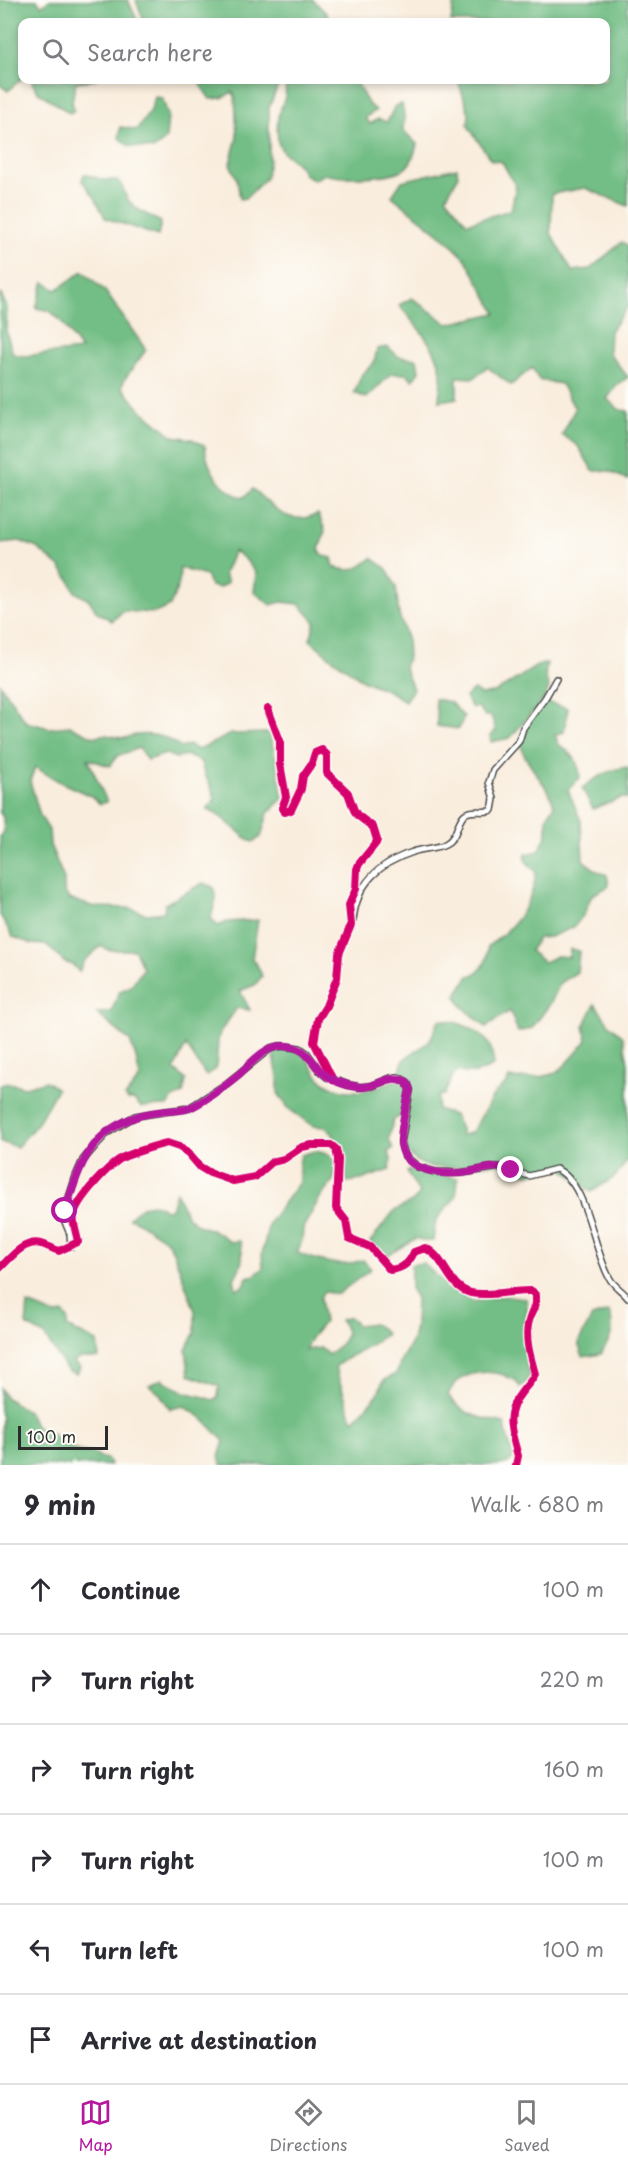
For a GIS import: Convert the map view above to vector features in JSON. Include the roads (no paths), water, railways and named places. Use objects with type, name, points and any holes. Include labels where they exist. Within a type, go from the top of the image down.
[{"type":"street","points":[[333,1080],[314,1042],[318,1019],[338,978],[339,954],[366,881],[378,869],[412,852],[432,849],[448,843],[466,813],[492,810],[494,799],[489,782],[493,770],[519,741],[523,728],[545,699],[556,679]]},
{"type":"street","points":[[268,709],[280,741],[280,764],[286,797],[282,808],[285,812],[291,810],[301,789],[303,776],[312,763],[315,753],[322,750],[327,755],[327,773],[348,793],[357,815],[376,832],[376,843],[357,869],[356,889],[349,905],[351,925]]},
{"type":"street","points":[[71,1247],[70,1234],[63,1216],[83,1160],[107,1132],[135,1116],[189,1108],[226,1084],[271,1048],[281,1046],[300,1048],[307,1053],[319,1070],[333,1080],[360,1087],[372,1086],[398,1077],[407,1082],[410,1090],[401,1143],[405,1156],[418,1167],[445,1173],[498,1167],[523,1176],[556,1169],[564,1173],[582,1202],[592,1226],[598,1254],[609,1278],[628,1298]]},
{"type":"street","points":[[0,1268],[29,1244],[41,1244],[59,1251],[78,1242],[73,1219],[78,1202],[116,1162],[127,1156],[167,1143],[173,1144],[188,1153],[200,1167],[233,1181],[255,1177],[272,1162],[284,1159],[302,1147],[331,1145],[336,1149],[338,1159],[336,1208],[346,1221],[349,1238],[370,1247],[390,1270],[400,1268],[410,1262],[414,1252],[425,1248],[437,1255],[456,1285],[471,1293],[527,1291],[536,1296],[536,1304],[528,1323],[527,1332],[535,1374],[515,1401],[511,1412],[510,1423],[518,1456],[516,1465]]}]
